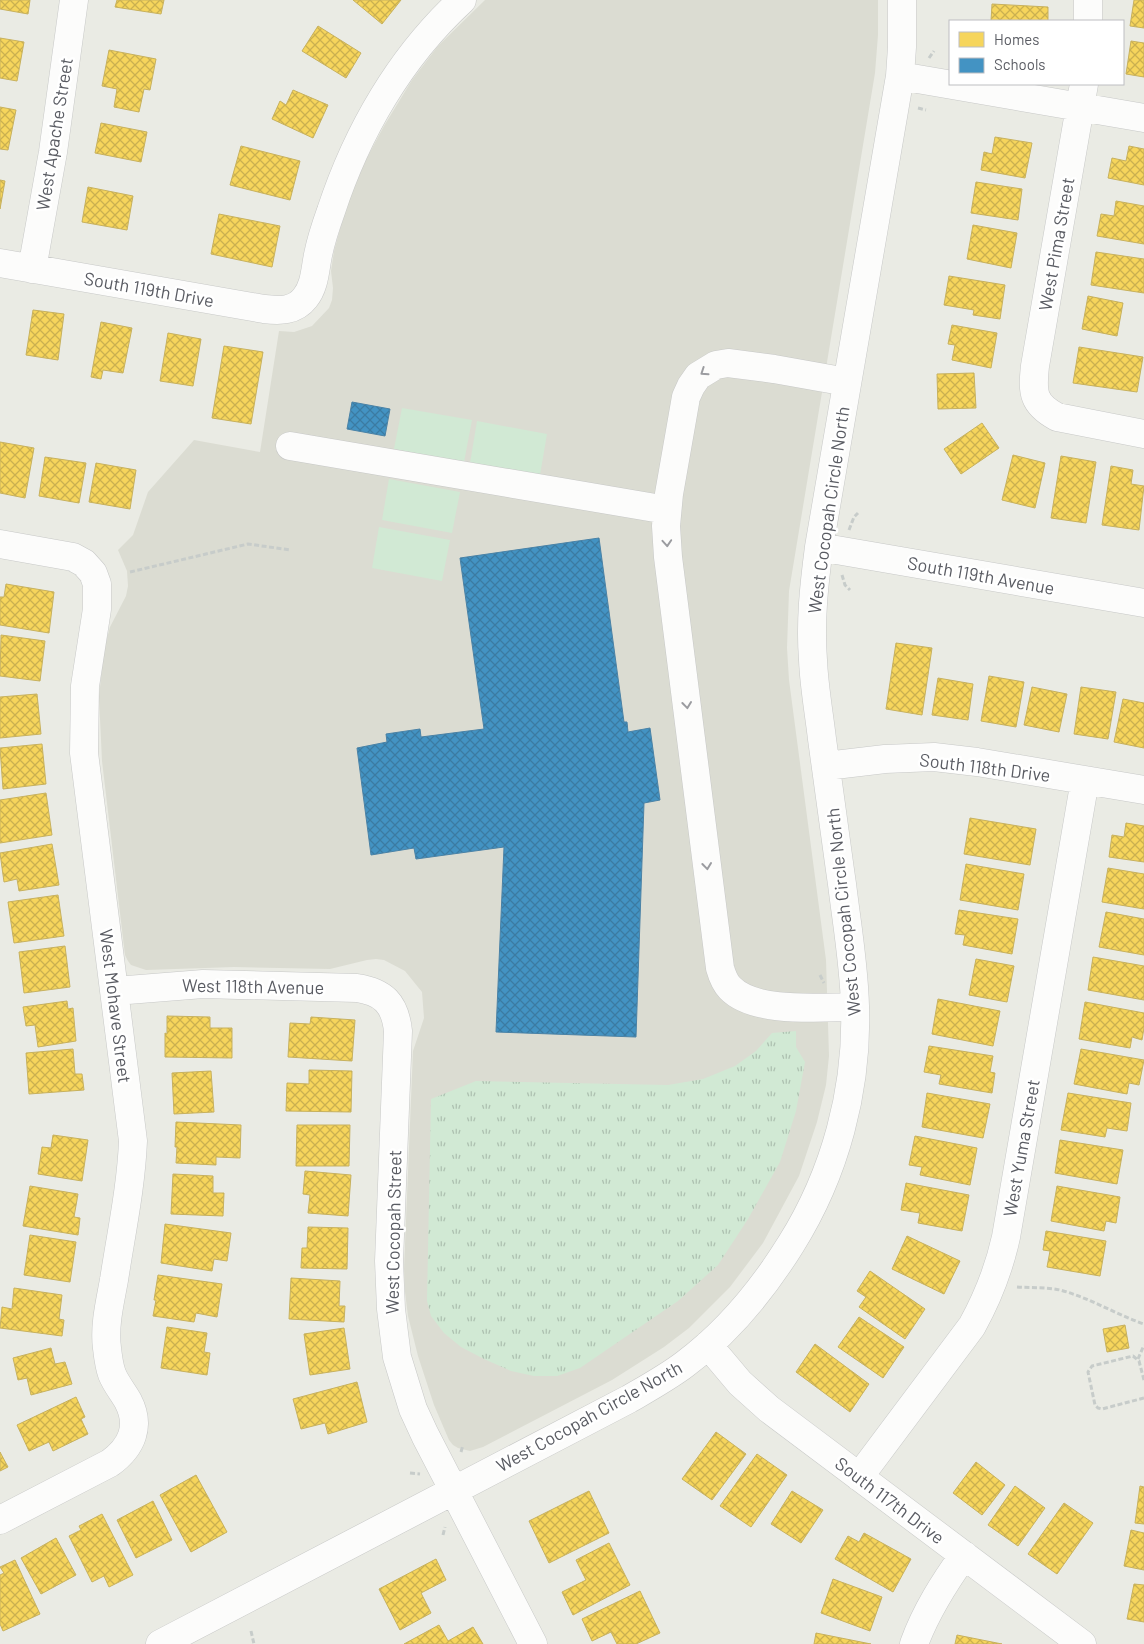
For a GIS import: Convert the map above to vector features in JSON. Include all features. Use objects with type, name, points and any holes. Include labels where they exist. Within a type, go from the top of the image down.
[{"type":"street","name":"West Apache Street","points":[[32,269],[53,152],[74,0]]},
{"type":"street","name":"South 119th Drive","points":[[0,263],[264,309],[287,310],[298,306],[312,287],[324,230],[334,200],[370,118],[406,62],[440,22],[462,0]]},
{"type":"street","name":"West Cocopah Circle North","points":[[160,1644],[647,1389],[686,1364],[708,1345],[744,1307],[780,1262],[810,1211],[840,1135],[848,1097],[855,1036],[856,1007],[850,945],[812,660],[812,614],[819,547],[900,76],[902,0]]},
{"type":"street","points":[[1088,0],[1088,20]]},
{"type":"street","points":[[900,76],[949,81]]},
{"type":"street","points":[[982,85],[1082,96],[1144,118]]},
{"type":"street","name":"West Pima Street","points":[[1082,96],[1035,366],[1033,392],[1038,404],[1047,412],[1057,417],[1144,434]]},
{"type":"street","points":[[847,382],[728,363],[716,365],[698,376],[691,386],[684,410],[666,526],[669,566],[720,968],[723,977],[730,988],[740,996],[764,1004],[796,1007],[856,1007]]},
{"type":"street","points":[[290,446],[667,510]]},
{"type":"street","name":"West Mohave Street","points":[[0,544],[73,557],[84,563],[93,573],[98,584],[98,596],[85,686],[84,753],[115,991],[132,1141],[130,1176],[108,1320],[106,1347],[112,1374],[132,1410],[134,1422],[133,1435],[127,1448],[110,1463],[0,1520]]},
{"type":"street","name":"South 119th Avenue","points":[[819,547],[1144,603]]},
{"type":"street","name":"South 118th Drive","points":[[826,766],[885,759],[934,757],[977,762],[1144,790]]},
{"type":"street","name":"West Yuma Street","points":[[859,1477],[972,1326],[982,1309],[996,1274],[1007,1227],[1085,780]]},
{"type":"street","name":"West 118th Avenue","points":[[115,991],[203,984],[347,988],[368,990],[379,994],[388,1001]]},
{"type":"street","name":"West Cocopah Street","points":[[388,1001],[397,1019],[398,1030],[389,1261],[393,1334],[397,1357],[413,1408],[428,1442],[533,1644]]},
{"type":"street","name":"South 117th Drive","points":[[708,1345],[728,1370],[754,1396],[1082,1644]]},
{"type":"street","points":[[914,1644],[938,1593],[964,1555]]},
{"type":"path","points":[[130,572],[248,544],[291,550]]},
{"type":"path","points":[[1012,1286],[1048,1288],[1069,1293],[1105,1306],[1144,1324]]},
{"type":"path","points":[[1144,1345],[1138,1359],[1144,1380]]},
{"type":"path","points":[[1138,1359],[1131,1356],[1092,1366],[1088,1374],[1095,1405],[1098,1408],[1102,1409],[1144,1398]]},
{"type":"path","points":[[251,1631],[254,1644]]},
{"type":"shaded area","points":[[485,0],[878,0],[878,35],[875,73],[789,591],[787,648],[789,680],[826,960],[829,1056],[826,1085],[817,1122],[799,1176],[763,1243],[730,1287],[689,1328],[664,1347],[612,1380],[483,1447],[470,1451],[458,1448],[449,1440],[434,1405],[418,1356],[408,1316],[405,1292],[404,1269],[413,1051],[424,1018],[422,992],[405,971],[384,960],[376,959],[330,969],[234,967],[146,970],[131,965],[125,955],[102,761],[99,697],[104,649],[110,627],[126,596],[128,586],[127,571],[118,550],[133,535],[148,492],[194,440],[260,452],[279,331],[294,332],[312,326],[329,308],[332,300],[331,271],[334,251],[345,211],[362,167],[412,80],[438,46]]},
{"type":"green space","points":[[402,408],[472,420],[464,462],[394,449]]},
{"type":"green space","points":[[477,421],[547,434],[540,475],[470,463]]},
{"type":"green space","points":[[389,479],[460,492],[452,533],[382,520]]},
{"type":"green space","points":[[379,527],[450,540],[442,581],[372,568]]},
{"type":"green space","points":[[796,1031],[796,1047],[805,1062],[796,1111],[780,1162],[748,1219],[718,1265],[678,1301],[580,1368],[557,1376],[534,1376],[511,1371],[461,1347],[444,1333],[431,1316],[427,1301],[431,1099],[476,1081],[668,1085],[703,1079],[735,1066],[756,1051],[772,1033]]},
{"type":"building: Homes","points":[[0,0],[30,0],[28,14],[0,9]]},
{"type":"building: Homes","points":[[117,0],[164,0],[161,14],[115,7]]},
{"type":"building: Homes","points":[[353,0],[401,0],[382,24]]},
{"type":"building: Homes","points":[[1134,0],[1144,0],[1144,28],[1130,26]]},
{"type":"building: Homes","points":[[992,4],[1048,7],[1048,20],[991,20]]},
{"type":"building: Homes","points":[[318,26],[361,53],[346,78],[302,51]]},
{"type":"building: Homes","points":[[0,38],[24,42],[17,81],[0,78]]},
{"type":"building: Homes","points":[[1131,41],[1144,43],[1144,77],[1126,74]]},
{"type":"building: Homes","points":[[109,50],[156,59],[150,90],[144,89],[139,112],[114,107],[117,89],[102,86]]},
{"type":"building: Homes","points":[[293,90],[328,105],[313,138],[272,119],[280,101],[286,105]]},
{"type":"building: Homes","points":[[0,107],[16,110],[8,150],[0,149]]},
{"type":"building: Homes","points":[[101,123],[147,132],[141,162],[95,153]]},
{"type":"building: Homes","points":[[995,137],[1032,143],[1025,178],[981,170],[984,152],[992,154]]},
{"type":"building: Homes","points":[[241,146],[300,161],[290,200],[230,185]]},
{"type":"building: Homes","points":[[1129,146],[1144,149],[1144,185],[1108,178],[1112,158],[1126,161]]},
{"type":"building: Homes","points":[[0,180],[5,181],[0,209]]},
{"type":"building: Homes","points":[[976,182],[1022,189],[1018,220],[971,213]]},
{"type":"building: Homes","points":[[88,187],[133,196],[127,230],[82,222]]},
{"type":"building: Homes","points":[[1116,201],[1144,206],[1144,244],[1097,236],[1101,214],[1114,216]]},
{"type":"building: Homes","points":[[219,214],[280,226],[272,267],[211,254]]},
{"type":"building: Homes","points":[[973,225],[1017,233],[1011,268],[967,259]]},
{"type":"building: Homes","points":[[1096,252],[1144,259],[1144,293],[1091,285]]},
{"type":"building: Homes","points":[[949,276],[1005,285],[1000,319],[973,315],[974,310],[944,305]]},
{"type":"building: Homes","points":[[1088,296],[1123,303],[1117,336],[1082,329]]},
{"type":"building: Homes","points":[[33,310],[64,314],[58,360],[26,355]]},
{"type":"building: Homes","points":[[101,322],[132,328],[123,373],[103,370],[101,379],[91,377]]},
{"type":"building: Homes","points":[[952,325],[997,333],[991,368],[952,360],[955,345],[948,344]]},
{"type":"building: Homes","points":[[168,333],[201,339],[193,386],[160,381]]},
{"type":"building: Homes","points":[[224,346],[263,352],[251,424],[212,418]]},
{"type":"building: Homes","points":[[1079,347],[1143,357],[1137,392],[1073,383]]},
{"type":"building: Homes","points":[[974,373],[976,408],[938,409],[937,374]]},
{"type":"building: Homes","points":[[982,423],[999,448],[961,474],[944,449]]},
{"type":"building: Homes","points":[[0,442],[34,448],[25,498],[0,493]]},
{"type":"building: Homes","points":[[1013,455],[1045,463],[1035,508],[1002,500]]},
{"type":"building: Homes","points":[[1061,456],[1096,462],[1086,523],[1051,518]]},
{"type":"building: Homes","points":[[45,457],[86,463],[79,503],[39,496]]},
{"type":"building: Homes","points":[[96,463],[136,470],[130,509],[89,502]]},
{"type":"building: Homes","points":[[1111,466],[1133,470],[1131,484],[1144,486],[1139,530],[1102,525]]},
{"type":"building: Homes","points":[[6,584],[54,592],[49,633],[0,625],[0,597],[4,597]]},
{"type":"building: Homes","points":[[1,635],[45,641],[40,681],[0,676]]},
{"type":"building: Homes","points":[[896,643],[932,648],[922,715],[886,709]]},
{"type":"building: Homes","points":[[989,676],[1024,682],[1016,727],[981,721]]},
{"type":"building: Homes","points":[[938,678],[973,684],[968,720],[932,715]]},
{"type":"building: Homes","points":[[1032,687],[1067,694],[1059,732],[1024,725]]},
{"type":"building: Homes","points":[[1081,687],[1116,692],[1108,739],[1074,734]]},
{"type":"building: Homes","points":[[37,694],[41,734],[0,738],[0,697]]},
{"type":"building: Homes","points":[[1123,699],[1144,703],[1144,748],[1114,742]]},
{"type":"building: Homes","points":[[42,744],[46,784],[3,789],[0,748]]},
{"type":"building: Homes","points":[[46,793],[52,835],[0,843],[0,800]]},
{"type":"building: Homes","points":[[970,818],[1036,829],[1030,865],[964,854]]},
{"type":"building: Homes","points":[[1126,823],[1144,826],[1144,862],[1109,857],[1112,835],[1124,837]]},
{"type":"building: Homes","points":[[52,844],[59,885],[19,891],[17,879],[4,882],[0,853]]},
{"type":"building: Homes","points":[[966,864],[1024,874],[1018,910],[960,900]]},
{"type":"building: Homes","points":[[1108,868],[1144,874],[1144,909],[1102,902]]},
{"type":"building: Homes","points":[[58,895],[64,936],[14,943],[8,902]]},
{"type":"building: Homes","points":[[959,910],[1018,919],[1012,954],[963,945],[965,935],[955,934]]},
{"type":"building: Homes","points":[[1106,912],[1144,919],[1144,955],[1099,947]]},
{"type":"building: Homes","points":[[65,946],[70,987],[24,993],[19,952]]},
{"type":"building: Homes","points":[[1093,957],[1144,966],[1144,1000],[1088,990]]},
{"type":"building: Homes","points":[[976,959],[1014,966],[1007,1002],[969,995]]},
{"type":"building: Homes","points":[[938,999],[1000,1011],[993,1046],[932,1034]]},
{"type":"building: Homes","points":[[67,1001],[68,1009],[73,1008],[76,1041],[38,1047],[35,1025],[26,1026],[23,1007]]},
{"type":"building: Homes","points":[[1085,1002],[1144,1013],[1142,1040],[1132,1037],[1130,1048],[1079,1039]]},
{"type":"building: Homes","points":[[167,1016],[210,1017],[210,1028],[232,1028],[232,1058],[165,1057]]},
{"type":"building: Homes","points":[[311,1017],[355,1020],[352,1061],[288,1057],[290,1023],[310,1024]]},
{"type":"building: Homes","points":[[929,1046],[993,1056],[990,1072],[995,1073],[992,1093],[939,1084],[941,1075],[924,1072]]},
{"type":"building: Homes","points":[[73,1049],[75,1074],[82,1074],[84,1090],[29,1094],[26,1053]]},
{"type":"building: Homes","points":[[1081,1049],[1144,1060],[1139,1085],[1129,1083],[1127,1094],[1074,1084]]},
{"type":"building: Homes","points":[[309,1070],[352,1071],[351,1112],[286,1111],[287,1083],[309,1084]]},
{"type":"building: Homes","points":[[211,1071],[214,1112],[174,1114],[172,1073]]},
{"type":"building: Homes","points":[[927,1093],[990,1104],[983,1138],[922,1127]]},
{"type":"building: Homes","points":[[1068,1093],[1131,1103],[1127,1131],[1107,1128],[1105,1137],[1061,1130]]},
{"type":"building: Homes","points":[[176,1122],[241,1125],[240,1158],[216,1157],[216,1165],[176,1163]]},
{"type":"building: Homes","points":[[297,1125],[350,1125],[349,1166],[296,1166]]},
{"type":"building: Homes","points":[[53,1135],[88,1140],[82,1181],[38,1174],[42,1147],[51,1148]]},
{"type":"building: Homes","points":[[915,1136],[977,1148],[970,1185],[920,1175],[922,1167],[909,1165]]},
{"type":"building: Homes","points":[[1060,1140],[1123,1150],[1117,1184],[1055,1173]]},
{"type":"building: Homes","points":[[305,1171],[351,1175],[348,1216],[308,1213],[310,1195],[303,1194]]},
{"type":"building: Homes","points":[[173,1174],[213,1176],[213,1193],[224,1193],[223,1216],[171,1214]]},
{"type":"building: Homes","points":[[906,1183],[969,1195],[962,1231],[918,1223],[920,1213],[901,1210]]},
{"type":"building: Homes","points":[[30,1186],[78,1194],[74,1217],[80,1218],[78,1235],[23,1226]]},
{"type":"building: Homes","points":[[1057,1186],[1120,1197],[1116,1223],[1106,1221],[1104,1231],[1051,1221]]},
{"type":"building: Homes","points":[[165,1224],[231,1233],[227,1261],[214,1259],[212,1271],[161,1263]]},
{"type":"building: Homes","points":[[308,1227],[348,1228],[347,1269],[301,1268],[302,1248],[307,1248]]},
{"type":"building: Homes","points":[[1046,1231],[1106,1241],[1100,1276],[1047,1267],[1050,1251],[1043,1250]]},
{"type":"building: Homes","points":[[30,1235],[76,1242],[70,1282],[24,1275]]},
{"type":"building: Homes","points":[[907,1236],[960,1261],[944,1294],[892,1269]]},
{"type":"building: Homes","points":[[870,1271],[925,1309],[905,1339],[859,1307],[866,1297],[857,1291]]},
{"type":"building: Homes","points":[[158,1275],[222,1284],[217,1317],[196,1313],[194,1322],[153,1316]]},
{"type":"building: Homes","points":[[291,1278],[340,1281],[339,1306],[345,1306],[344,1322],[289,1319]]},
{"type":"building: Homes","points":[[14,1288],[62,1295],[59,1319],[64,1320],[62,1336],[0,1328],[2,1307],[12,1309]]},
{"type":"building: Homes","points":[[859,1317],[904,1347],[883,1378],[838,1347]]},
{"type":"building: Homes","points":[[1125,1325],[1129,1348],[1107,1352],[1103,1329]]},
{"type":"building: Homes","points":[[167,1327],[207,1333],[204,1352],[210,1353],[207,1375],[161,1368]]},
{"type":"building: Homes","points":[[344,1328],[350,1369],[310,1375],[304,1334]]},
{"type":"building: Homes","points":[[815,1344],[869,1384],[850,1412],[796,1372]]},
{"type":"building: Homes","points":[[51,1348],[55,1364],[65,1362],[72,1384],[31,1395],[27,1378],[18,1380],[13,1358]]},
{"type":"building: Homes","points":[[357,1382],[367,1422],[328,1434],[325,1423],[301,1429],[293,1399]]},
{"type":"building: Homes","points":[[76,1397],[85,1417],[81,1419],[88,1434],[53,1451],[49,1442],[29,1451],[17,1425]]},
{"type":"building: Homes","points":[[716,1432],[746,1454],[712,1500],[682,1479]]},
{"type":"building: Homes","points":[[0,1452],[8,1467],[0,1471]]},
{"type":"building: Homes","points":[[757,1454],[787,1475],[751,1527],[720,1506]]},
{"type":"building: Homes","points":[[976,1462],[1005,1485],[982,1515],[953,1493]]},
{"type":"building: Homes","points":[[196,1475],[227,1532],[191,1552],[160,1495]]},
{"type":"building: Homes","points":[[1015,1486],[1045,1508],[1018,1546],[988,1525]]},
{"type":"building: Homes","points":[[1140,1486],[1144,1487],[1144,1524],[1135,1523]]},
{"type":"building: Homes","points":[[589,1491],[609,1533],[549,1563],[529,1521]]},
{"type":"building: Homes","points":[[792,1491],[823,1510],[801,1543],[771,1524]]},
{"type":"building: Homes","points":[[153,1501],[172,1540],[136,1558],[117,1520]]},
{"type":"building: Homes","points":[[1064,1503],[1093,1523],[1057,1574],[1028,1554]]},
{"type":"building: Homes","points":[[102,1514],[133,1575],[109,1587],[104,1576],[92,1582],[69,1536],[81,1530],[79,1526]]},
{"type":"building: Homes","points":[[1131,1530],[1144,1533],[1144,1570],[1124,1566]]},
{"type":"building: Homes","points":[[864,1533],[911,1559],[893,1592],[835,1559],[848,1536],[859,1542]]},
{"type":"building: Homes","points":[[56,1538],[76,1575],[41,1594],[21,1558]]},
{"type":"building: Homes","points":[[609,1543],[630,1585],[573,1615],[562,1592],[586,1580],[576,1560]]},
{"type":"building: Homes","points":[[436,1559],[446,1580],[421,1593],[431,1613],[400,1630],[379,1589]]},
{"type":"building: Homes","points":[[15,1560],[40,1614],[3,1631],[0,1624],[0,1575],[4,1573],[0,1567]]},
{"type":"building: Homes","points":[[833,1579],[882,1597],[870,1631],[821,1613]]},
{"type":"building: Homes","points":[[1134,1584],[1144,1585],[1144,1622],[1127,1619]]},
{"type":"building: Homes","points":[[640,1591],[660,1633],[636,1644],[617,1644],[611,1632],[592,1641],[582,1619]]},
{"type":"building: Homes","points":[[439,1625],[448,1641],[473,1627],[483,1644],[404,1644]]},
{"type":"building: Homes","points":[[816,1633],[871,1644],[814,1644]]},
{"type":"building: Homes","points":[[957,1635],[1002,1644],[955,1644]]},
{"type":"building: Schools","points":[[352,402],[390,409],[385,436],[347,429]]},
{"type":"building: Schools","points":[[599,538],[624,722],[627,722],[628,732],[650,728],[660,800],[644,803],[636,1037],[496,1032],[504,847],[416,859],[414,848],[371,855],[357,748],[387,742],[386,734],[420,729],[421,737],[484,729],[460,558]]}]
